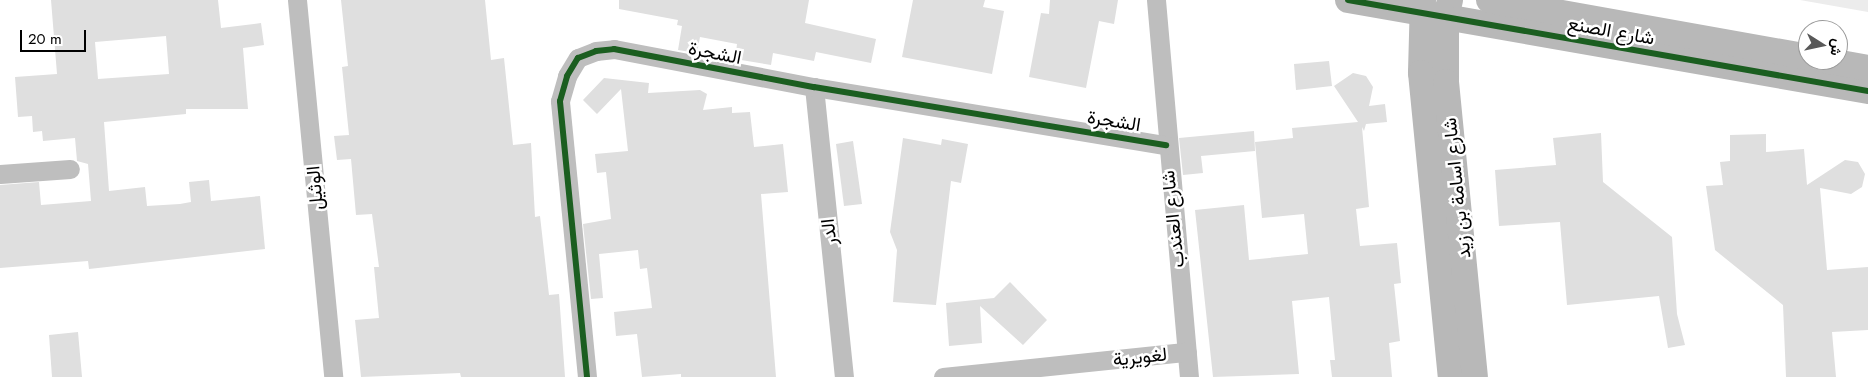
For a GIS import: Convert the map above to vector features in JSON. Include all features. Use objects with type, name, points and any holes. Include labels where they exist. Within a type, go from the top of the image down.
[{"type":"street","name":"الوثيل","points":[[297,0],[332,377]]},
{"type":"street","name":"شارع العندب","points":[[1156,0],[1166,145],[1189,377]]},
{"type":"street","name":"شارع الصنع","points":[[1348,0],[1449,9],[1868,91]]},
{"type":"street","name":"شارع الصنع","points":[[1489,0],[1798,55]]},
{"type":"street","name":"شارع اسامة بن زيد","points":[[1422,6],[1421,73],[1450,377]]},
{"type":"street","name":"شارع اسامة بن زيد","points":[[1449,9],[1446,82],[1475,377]]},
{"type":"street","name":"الشجرة","points":[[587,377],[560,101],[567,76],[578,58],[614,49],[814,87],[1166,145]]},
{"type":"street","points":[[1848,64],[1868,68]]},
{"type":"street","name":"الدر","points":[[814,87],[844,377]]},
{"type":"street","points":[[0,174],[70,169]]},
{"type":"street","name":"لغويرية","points":[[944,377],[1187,352]]},
{"type":"shaded area","points":[[1800,0],[1868,0],[1868,12]]},
{"type":"building","points":[[51,0],[218,0],[221,28],[261,23],[264,45],[243,48],[248,109],[186,109],[186,114],[104,122],[109,191],[145,187],[147,206],[180,204],[191,202],[189,182],[209,180],[211,201],[260,196],[265,249],[89,269],[88,261],[0,268],[0,185],[39,182],[41,205],[91,201],[88,164],[77,161],[75,138],[43,141],[42,131],[33,132],[32,116],[18,117],[15,77],[57,74]],"holes":[[[166,36],[169,74],[98,79],[95,42]]]},
{"type":"building","points":[[341,0],[485,0],[491,60],[504,58],[513,145],[531,143],[535,217],[540,216],[549,295],[559,294],[565,377],[461,377],[460,373],[361,377],[355,320],[379,318],[374,267],[379,267],[372,214],[356,215],[351,159],[337,160],[334,136],[349,135],[342,67],[348,66]]},
{"type":"building","points":[[619,0],[809,0],[805,23],[876,39],[871,63],[816,52],[814,61],[773,53],[771,65],[735,59],[737,44],[700,37],[697,53],[678,50],[682,26],[677,25],[678,20],[619,9]]},
{"type":"building","points":[[913,0],[985,0],[983,7],[1004,11],[992,74],[902,57]]},
{"type":"building","points":[[1050,0],[1118,0],[1114,24],[1099,21],[1086,88],[1029,77],[1041,13],[1049,14]]},
{"type":"building","points":[[1329,61],[1332,86],[1296,90],[1294,64]]},
{"type":"building","points":[[1353,73],[1366,76],[1373,87],[1369,106],[1385,104],[1387,122],[1366,124],[1364,131],[1362,127],[1369,207],[1356,209],[1360,246],[1397,243],[1401,283],[1394,284],[1400,341],[1389,343],[1392,377],[1332,377],[1330,360],[1335,360],[1329,297],[1292,301],[1299,374],[1213,377],[1195,210],[1244,205],[1249,260],[1308,254],[1304,214],[1262,218],[1255,142],[1293,138],[1292,128],[1358,122],[1334,86]]},
{"type":"building","points":[[604,78],[649,83],[648,93],[700,90],[707,94],[703,110],[732,107],[732,113],[750,112],[754,147],[783,144],[788,192],[761,194],[776,377],[681,377],[681,374],[642,377],[637,334],[616,336],[614,312],[652,308],[647,268],[640,269],[638,250],[599,254],[603,298],[591,299],[583,224],[611,219],[606,172],[597,173],[595,154],[628,151],[621,89],[597,114],[583,100]]},
{"type":"building","points":[[1254,131],[1255,151],[1201,156],[1203,173],[1183,175],[1179,138]]},
{"type":"building","points":[[1601,133],[1603,182],[1672,237],[1677,314],[1685,345],[1668,348],[1659,296],[1567,305],[1560,222],[1499,226],[1495,170],[1556,165],[1553,138]]},
{"type":"building","points":[[1766,134],[1766,152],[1804,149],[1807,185],[1845,160],[1858,162],[1865,174],[1862,187],[1851,194],[1820,188],[1827,270],[1868,267],[1868,330],[1832,332],[1836,377],[1786,377],[1783,305],[1715,250],[1706,186],[1723,185],[1720,162],[1730,161],[1730,135]]},
{"type":"building","points":[[903,138],[941,145],[942,139],[968,144],[961,183],[951,181],[936,305],[893,302],[897,250],[890,232]]},
{"type":"building","points":[[853,141],[862,204],[844,206],[836,144]]},
{"type":"building","points":[[1010,282],[1047,320],[1023,345],[980,306],[982,343],[949,346],[946,303],[994,298]]},
{"type":"building","points":[[78,332],[82,377],[52,377],[49,335]]},
{"type":"cycle path","points":[[1348,0],[1868,91]]},
{"type":"cycle path","points":[[587,377],[560,101],[567,76],[578,58],[596,51],[614,49],[814,87],[1166,145]]}]
